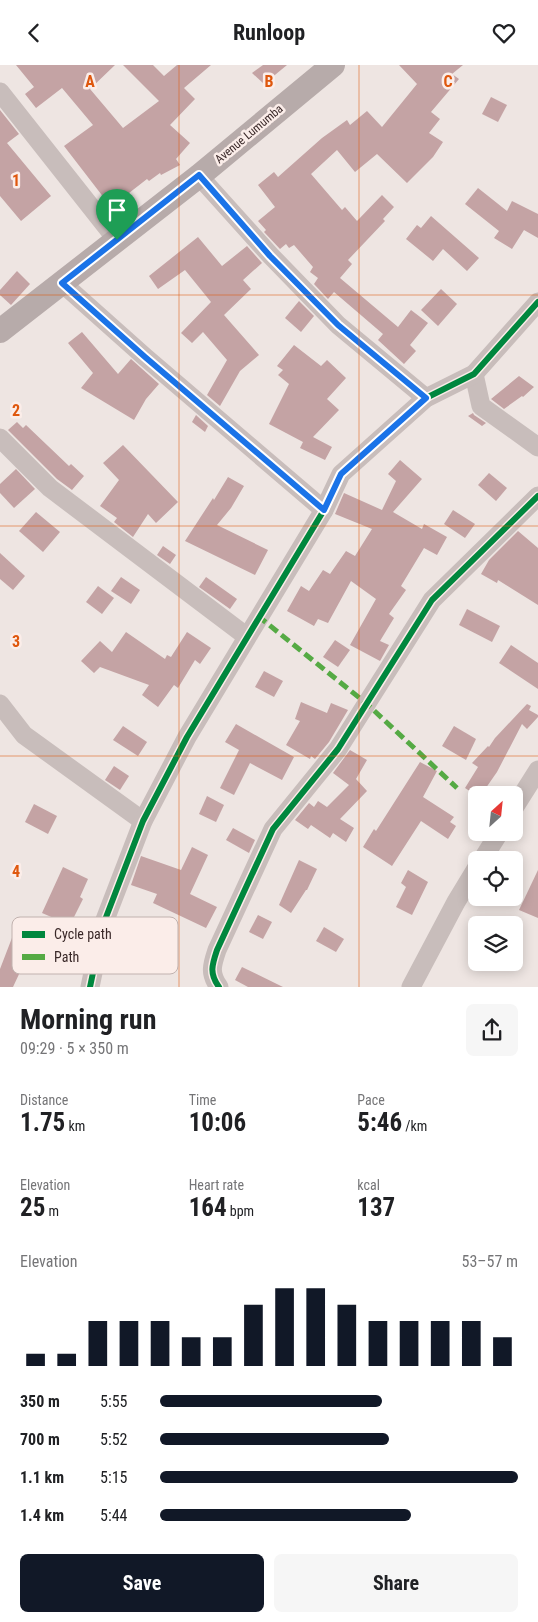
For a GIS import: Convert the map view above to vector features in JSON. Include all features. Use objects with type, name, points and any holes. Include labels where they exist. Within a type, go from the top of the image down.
[{"type":"main road","name":"Avenue Lumumba","points":[[0,331],[199,175],[333,65]]},
{"type":"street","points":[[0,92],[117,240]]},
{"type":"street","points":[[199,175],[270,256],[338,325],[426,398]]},
{"type":"street","points":[[62,283],[145,357],[324,510]]},
{"type":"street","points":[[106,917],[143,821],[187,737],[246,636],[324,510],[341,474],[426,398],[474,374],[538,302]]},
{"type":"street","points":[[474,374],[481,407],[538,447]]},
{"type":"street","points":[[0,437],[50,487],[246,636]]},
{"type":"street","points":[[219,987],[211,967],[214,958],[273,829],[338,749],[432,600],[538,496]]},
{"type":"street","points":[[1,709],[24,735],[143,821]]},
{"type":"street","points":[[523,794],[538,770]]},
{"type":"street","points":[[411,987],[468,882]]},
{"type":"street","points":[[90,987],[93,974]]},
{"type":"building","points":[[16,65],[115,65],[90,89],[123,128],[159,101],[123,65],[153,65],[164,76],[177,65],[211,65],[184,88],[195,99],[170,125],[190,143],[176,159],[180,165],[161,175],[160,173],[149,181],[147,179],[111,207],[64,146],[93,125],[62,88],[36,108],[25,94],[34,87]]},
{"type":"building","points":[[263,65],[287,65],[264,84],[252,73]]},
{"type":"building","points":[[399,65],[463,65],[452,74],[459,79],[431,112],[440,119],[429,133],[443,142],[433,157],[407,183],[377,154],[355,172],[337,150],[311,174],[342,210],[345,207],[357,221],[382,195],[394,207],[383,219],[385,221],[348,260],[352,264],[340,278],[398,327],[411,310],[428,323],[410,345],[416,351],[404,364],[378,340],[383,334],[334,292],[328,299],[314,284],[318,278],[310,272],[313,267],[294,245],[289,248],[286,244],[280,249],[264,232],[266,230],[258,221],[275,207],[258,185],[274,172],[278,177],[322,138],[347,120],[350,125],[367,111],[382,127],[417,84]]},
{"type":"building","points":[[491,97],[507,105],[498,122],[482,114]]},
{"type":"building","points":[[0,110],[19,134],[7,143],[51,196],[21,221],[0,196]]},
{"type":"building","points":[[478,188],[507,211],[512,201],[538,214],[538,238],[524,230],[512,249],[494,238],[499,231],[465,204]]},
{"type":"building","points":[[431,216],[479,258],[467,271],[443,249],[433,261],[406,239],[417,225],[421,228]]},
{"type":"building","points":[[198,237],[222,266],[247,246],[262,263],[243,280],[251,289],[224,315],[259,355],[240,371],[220,406],[207,395],[227,360],[203,332],[192,343],[181,333],[211,302],[185,270],[158,289],[149,276]]},
{"type":"building","points":[[17,271],[30,284],[11,305],[0,295],[0,290]]},
{"type":"building","points":[[441,289],[457,304],[438,326],[421,310]]},
{"type":"building","points":[[299,301],[314,316],[301,332],[285,318]]},
{"type":"building","points":[[82,332],[118,374],[131,359],[159,384],[146,399],[134,420],[81,388],[93,373],[68,343]]},
{"type":"building","points":[[294,345],[321,366],[327,360],[346,378],[327,399],[339,410],[313,437],[332,447],[325,460],[300,448],[303,442],[269,424],[289,384],[278,375],[283,370],[277,366]]},
{"type":"building","points":[[519,376],[534,387],[523,397],[504,409],[491,399]]},
{"type":"building","points":[[473,413],[486,423],[482,426],[468,416]]},
{"type":"building","points":[[196,415],[208,426],[205,432],[192,422]]},
{"type":"building","points":[[17,422],[23,428],[26,425],[69,466],[71,464],[84,476],[72,490],[57,479],[8,430]]},
{"type":"building","points":[[123,445],[178,502],[156,523],[148,514],[133,537],[114,522],[117,518],[100,506],[119,480],[103,463]]},
{"type":"building","points":[[400,460],[422,479],[393,512],[422,529],[424,524],[447,537],[437,555],[424,548],[401,586],[406,590],[389,614],[394,618],[380,641],[389,645],[380,661],[350,645],[376,599],[351,581],[328,623],[318,619],[314,626],[287,611],[301,586],[309,591],[323,570],[330,574],[346,551],[355,556],[372,529],[335,514],[344,493],[382,510],[396,481],[388,474]]},
{"type":"building","points":[[16,469],[35,489],[14,508],[0,493],[0,484]]},
{"type":"building","points":[[489,473],[507,488],[496,501],[478,485]]},
{"type":"building","points":[[228,477],[244,486],[231,508],[217,525],[268,550],[255,575],[185,541]]},
{"type":"building","points":[[453,510],[475,524],[465,538],[444,524]]},
{"type":"building","points":[[36,512],[60,532],[43,552],[19,531]]},
{"type":"building","points":[[518,531],[538,548],[538,605],[498,580],[497,583],[481,574],[489,560]]},
{"type":"building","points":[[163,546],[176,555],[170,564],[157,555]]},
{"type":"building","points":[[0,553],[25,576],[13,590],[0,579]]},
{"type":"building","points":[[121,577],[140,590],[131,604],[111,591]]},
{"type":"building","points":[[206,577],[237,599],[230,609],[199,587]]},
{"type":"building","points":[[98,586],[114,598],[102,614],[86,602]]},
{"type":"building","points":[[467,609],[500,626],[492,642],[459,625]]},
{"type":"building","points":[[126,632],[165,659],[167,655],[171,657],[187,632],[211,648],[200,664],[195,660],[178,688],[174,685],[158,707],[142,695],[149,685],[100,667],[94,673],[81,661],[100,641],[112,652]]},
{"type":"building","points":[[335,640],[350,650],[338,667],[323,657]]},
{"type":"building","points":[[511,645],[538,663],[538,689],[499,663]]},
{"type":"building","points":[[264,671],[283,681],[274,697],[255,687]]},
{"type":"building","points":[[301,702],[327,713],[331,703],[348,710],[329,742],[315,759],[311,756],[310,759],[286,745],[300,721],[295,719]]},
{"type":"building","points":[[527,704],[531,706],[529,710],[538,715],[527,729],[522,724],[497,772],[487,786],[468,786],[468,790],[465,788],[478,767],[472,763],[489,747]]},
{"type":"building","points":[[236,724],[294,757],[282,780],[250,763],[234,795],[220,788],[239,750],[225,742]]},
{"type":"building","points":[[123,726],[147,742],[138,756],[113,740]]},
{"type":"building","points":[[454,726],[476,739],[466,760],[442,746]]},
{"type":"building","points":[[350,750],[367,760],[356,779],[367,791],[340,819],[354,828],[346,842],[333,833],[330,838],[311,825],[308,829],[295,820],[309,803],[314,807],[318,801],[327,807],[349,785],[333,773]]},
{"type":"building","points":[[420,762],[437,771],[423,797],[454,817],[450,822],[456,826],[448,839],[421,821],[392,866],[363,847],[374,829],[376,831]]},
{"type":"building","points":[[114,766],[129,776],[120,790],[105,780]]},
{"type":"building","points":[[207,796],[224,805],[216,822],[199,814]]},
{"type":"building","points":[[34,804],[57,816],[48,834],[25,822]]},
{"type":"building","points":[[233,828],[255,840],[249,853],[226,840]]},
{"type":"building","points":[[192,847],[208,855],[190,894],[217,907],[206,928],[153,903],[157,894],[131,885],[141,856],[181,870]]},
{"type":"building","points":[[299,860],[317,869],[307,890],[291,913],[279,905]]},
{"type":"building","points":[[63,867],[88,879],[80,897],[83,899],[74,917],[51,917],[42,913]]},
{"type":"building","points":[[408,870],[428,882],[412,915],[396,907],[406,887],[401,883]]},
{"type":"building","points":[[538,870],[538,918],[519,910],[523,906],[523,902]]},
{"type":"building","points":[[258,915],[272,922],[263,939],[249,932]]},
{"type":"building","points":[[324,927],[344,939],[336,952],[316,941]]},
{"type":"building","points":[[12,938],[12,974],[19,974],[13,987],[0,987],[0,969]]},
{"type":"building","points":[[242,967],[283,987],[248,987],[235,980]]},
{"type":"marked path","points":[[258,616],[367,704],[457,788]]},
{"type":"cycle path","points":[[106,917],[143,821],[187,737],[324,510],[341,474],[426,398],[474,374],[538,302]]},
{"type":"cycle path","points":[[219,987],[212,969],[217,950],[273,829],[338,749],[432,600],[538,496]]},
{"type":"cycle path","points":[[90,987],[93,974]]},
{"type":"route","points":[[199,175],[270,256],[338,325],[426,398],[341,474],[324,510],[145,357],[62,283],[117,240],[199,175]]}]
